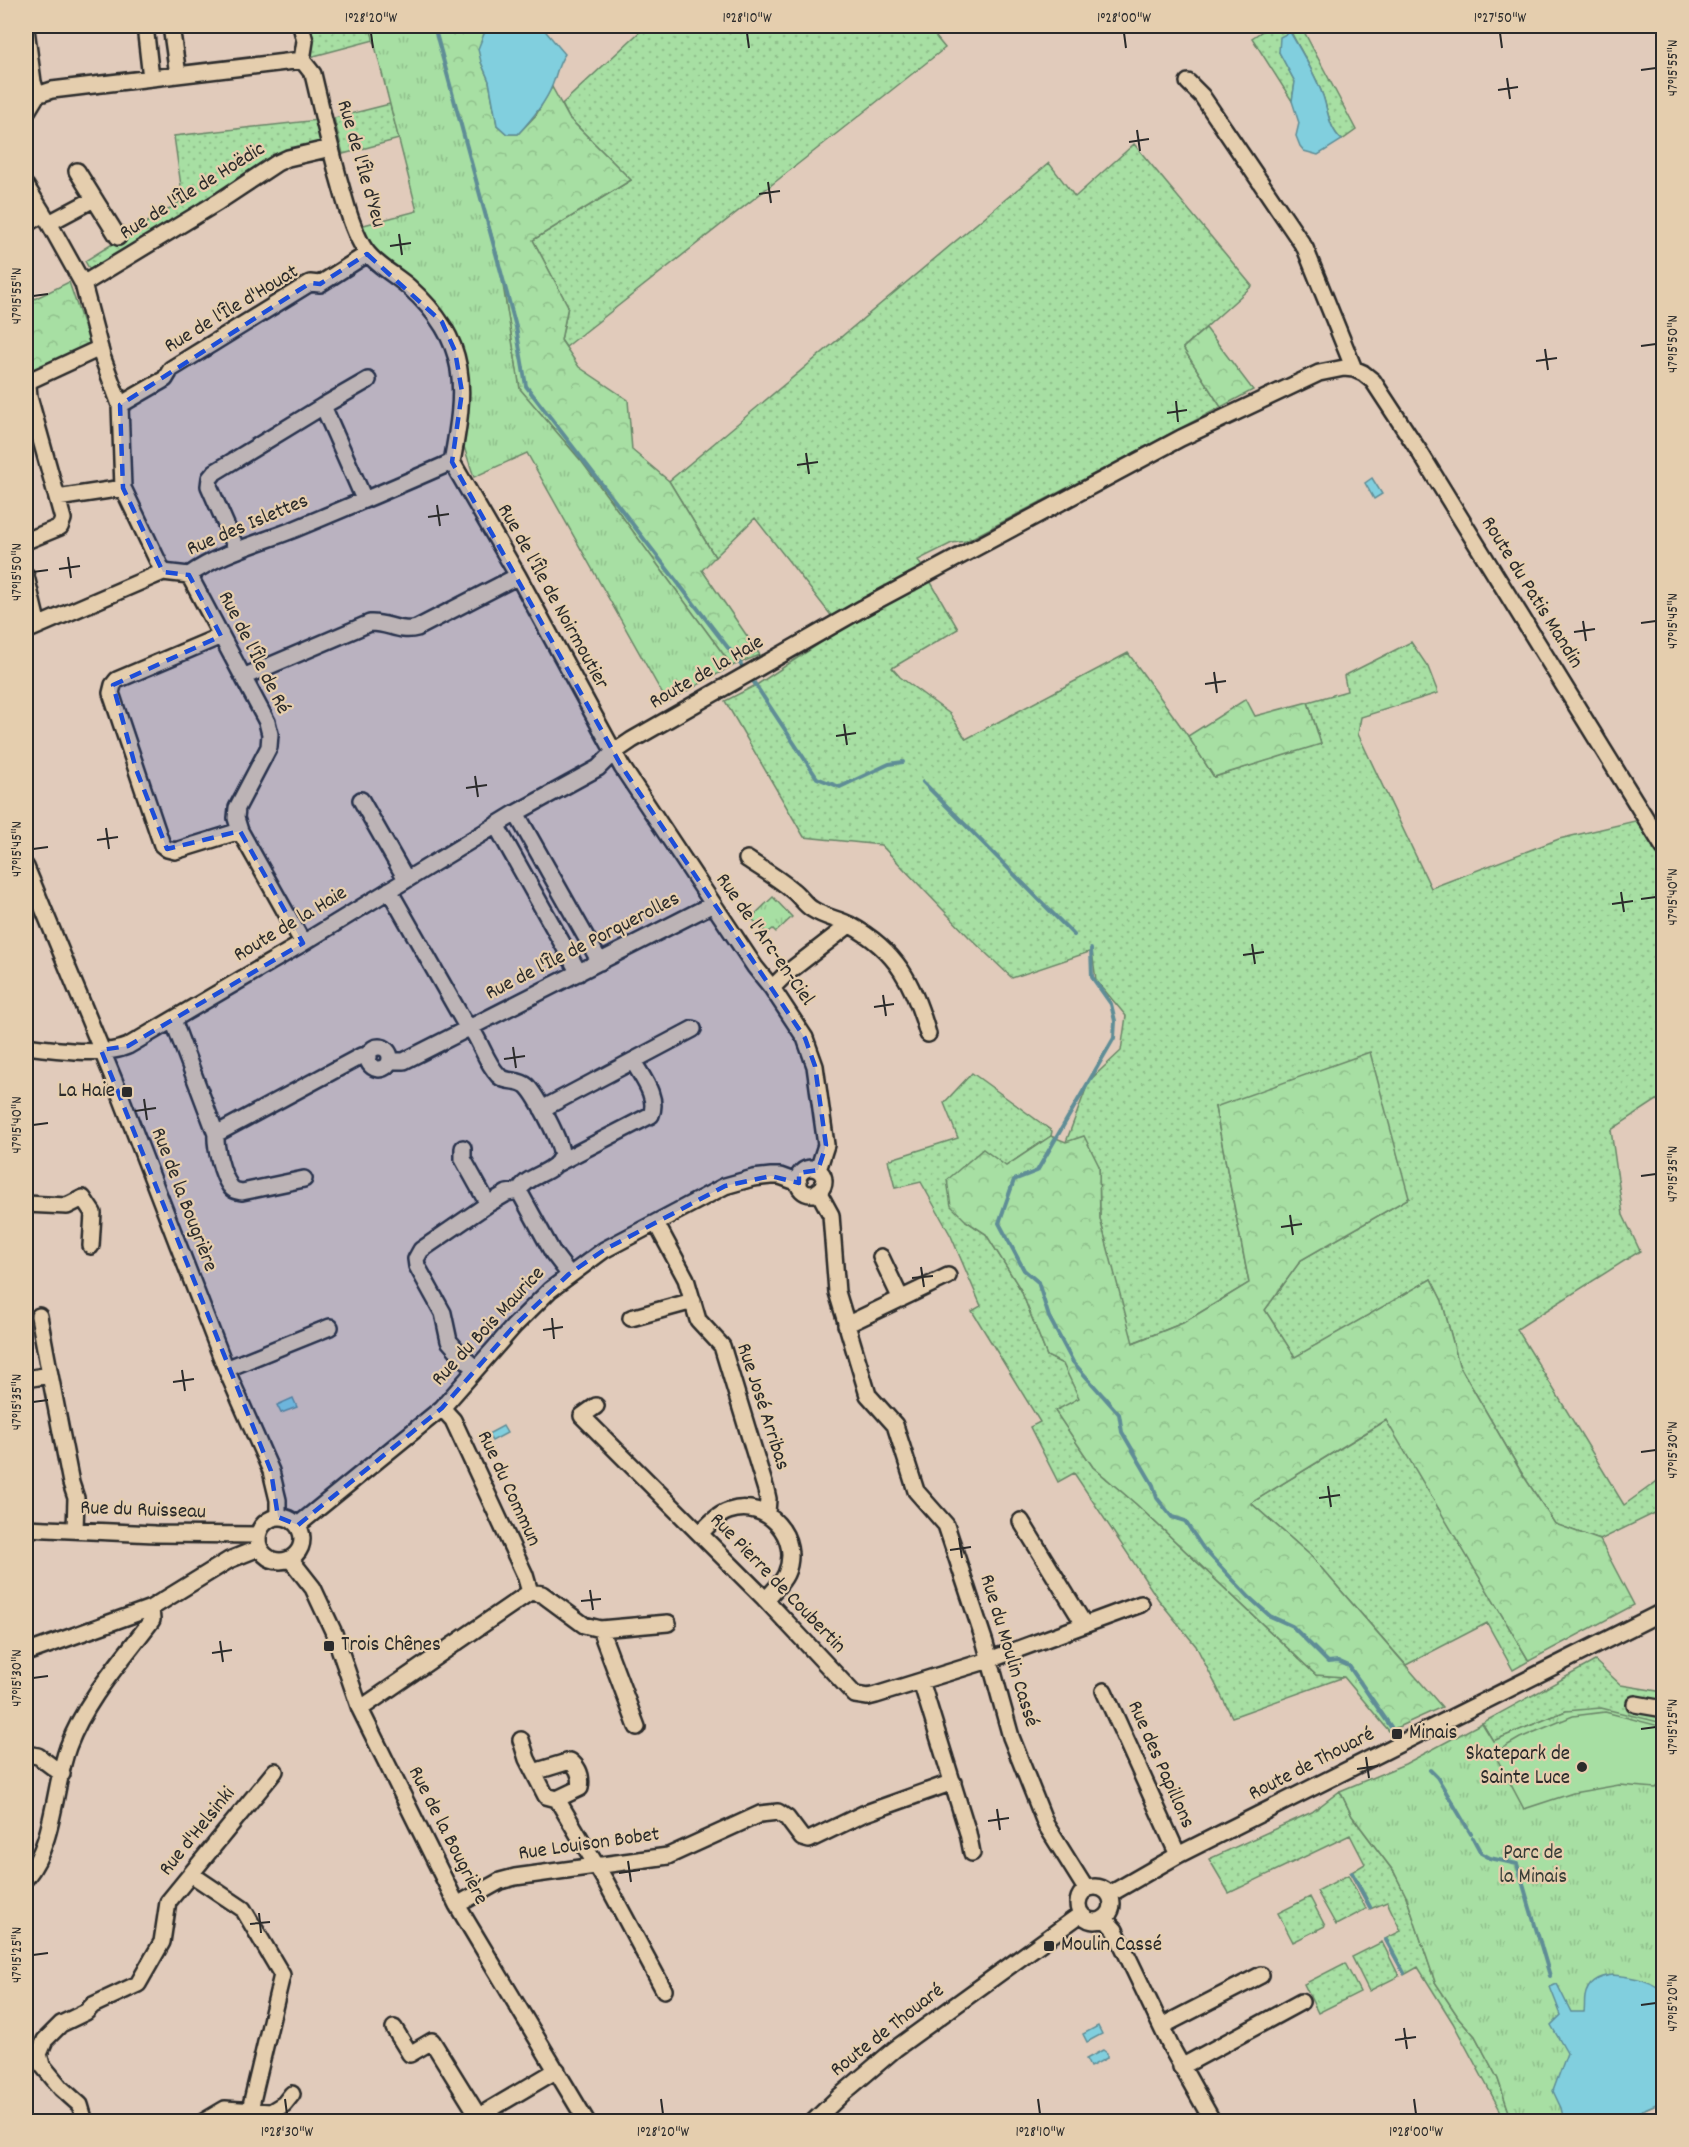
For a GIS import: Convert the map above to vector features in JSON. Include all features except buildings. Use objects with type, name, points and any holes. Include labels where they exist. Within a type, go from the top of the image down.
[{"type":"street","points":[[145,26],[151,78]]},
{"type":"street","points":[[171,26],[178,75]]},
{"type":"street","points":[[26,110],[37,95],[52,90],[302,60],[305,41],[301,26]]},
{"type":"street","points":[[26,29],[33,82],[37,95]]},
{"type":"street","name":"Rue de l'Île d'Yeu","points":[[302,60],[313,74],[350,218],[367,254],[410,288],[442,322],[455,351],[462,392],[452,462]]},
{"type":"street","points":[[1188,82],[1202,96],[1305,248],[1354,369]]},
{"type":"street","name":"Rue de l'Île de Hoëdic","points":[[83,284],[218,202],[277,163],[288,158],[331,148]]},
{"type":"street","points":[[77,171],[118,237]]},
{"type":"street","points":[[26,186],[83,284],[100,348],[120,405],[123,488],[163,572]]},
{"type":"street","points":[[26,224],[94,199]]},
{"type":"street","name":"Rue de l'Île d'Houat","points":[[120,405],[165,379],[171,369],[300,290],[310,284],[320,284],[367,254]]},
{"type":"street","points":[[26,541],[60,527],[63,519],[29,397],[28,385],[31,380],[100,348]]},
{"type":"street","name":"Route de la Haie","points":[[26,1046],[76,1050],[122,1049],[303,944],[516,813],[598,768],[613,753],[632,740],[863,608],[1180,438],[1319,373],[1344,368],[1354,369]]},
{"type":"street","name":"Route du Patis Mandin","points":[[1354,369],[1373,381],[1419,451],[1664,848]]},
{"type":"street","points":[[237,550],[209,486],[210,478],[215,472],[368,380]]},
{"type":"street","points":[[323,406],[364,499]]},
{"type":"street","name":"Rue des Islettes","points":[[32,629],[163,572],[189,575],[237,550],[296,528],[452,462]]},
{"type":"street","name":"Rue de l'Île de Noirmoutier","points":[[452,462],[518,576],[613,753]]},
{"type":"street","points":[[57,498],[123,488]]},
{"type":"street","name":"Rue de l'Île de Ré","points":[[189,575],[267,722],[270,734],[268,747],[237,808],[236,818],[240,831],[303,944]]},
{"type":"street","points":[[26,576],[32,629]]},
{"type":"street","points":[[243,677],[370,622],[379,622],[397,629],[417,628],[518,576]]},
{"type":"street","points":[[221,636],[117,680],[111,693],[162,845],[175,851],[240,831]]},
{"type":"street","name":"Rue de l'Arc-en-Ciel","points":[[613,753],[805,1038],[815,1066],[825,1145],[818,1170]]},
{"type":"street","points":[[361,800],[406,879]]},
{"type":"street","points":[[516,813],[600,962]]},
{"type":"street","points":[[496,825],[579,973]]},
{"type":"street","points":[[747,859],[794,891],[809,907],[849,925],[875,941],[896,960],[921,1007],[928,1034]]},
{"type":"street","name":"Rue de la Bougrière","points":[[26,867],[101,1050],[226,1369],[274,1481],[278,1500],[278,1517]]},
{"type":"street","points":[[389,890],[463,1020],[471,1028],[497,1074],[506,1082],[519,1082],[527,1086],[542,1109],[560,1145],[561,1155],[556,1164]]},
{"type":"street","name":"Rue de l'Île de Porquerolles","points":[[216,1134],[361,1056],[369,1057],[372,1050],[381,1048],[389,1054],[390,1060],[404,1061],[713,904]]},
{"type":"street","points":[[772,988],[786,973],[849,925]]},
{"type":"street","points":[[173,1020],[216,1134],[215,1144],[229,1185],[235,1191],[242,1192],[304,1179]]},
{"type":"street","points":[[542,1109],[693,1029]]},
{"type":"street","points":[[476,1369],[449,1341],[446,1334],[447,1323],[443,1313],[417,1266],[416,1259],[421,1250],[488,1204],[507,1193],[519,1191],[527,1181],[556,1164],[651,1115],[654,1108],[653,1100],[633,1061]]},
{"type":"street","points":[[463,1148],[463,1159],[488,1204]]},
{"type":"street","points":[[808,1168],[818,1170],[824,1180],[818,1191],[806,1192],[799,1183],[800,1174],[808,1168]]},
{"type":"street","name":"Rue du Bois Maurice","points":[[298,1525],[442,1408],[514,1326],[550,1290],[604,1250],[725,1186],[753,1178],[780,1176],[799,1183]]},
{"type":"street","points":[[519,1191],[553,1253],[569,1274]]},
{"type":"street","name":"Rue du Moulin Cassé","points":[[818,1191],[831,1215],[837,1292],[868,1395],[895,1425],[916,1491],[946,1524],[1010,1732],[1046,1825],[1086,1889]]},
{"type":"street","points":[[26,1204],[67,1206],[83,1198],[93,1213],[91,1246]]},
{"type":"street","name":"Rue José Arribas","points":[[656,1223],[686,1279],[698,1320],[722,1346],[766,1490],[768,1499],[766,1513]]},
{"type":"street","points":[[881,1257],[902,1299]]},
{"type":"street","points":[[846,1324],[948,1276]]},
{"type":"street","points":[[631,1318],[693,1301]]},
{"type":"street","points":[[39,1316],[71,1483],[76,1498],[75,1530]]},
{"type":"street","points":[[226,1369],[330,1327]]},
{"type":"street","points":[[26,1379],[50,1375]]},
{"type":"street","name":"Rue Pierre de Coubertin","points":[[596,1406],[582,1416],[766,1600],[855,1695],[868,1697],[989,1660],[1141,1604]]},
{"type":"street","name":"Rue du Commun","points":[[442,1408],[453,1420],[525,1575],[530,1592]]},
{"type":"street","points":[[700,1534],[718,1516],[743,1508],[766,1513],[782,1528],[789,1544],[790,1560],[785,1576],[766,1600]]},
{"type":"street","points":[[26,1653],[151,1608],[259,1541],[267,1522],[278,1517],[290,1519],[298,1525],[303,1536],[303,1544],[297,1555],[291,1560],[282,1562],[272,1560],[263,1554],[259,1541]]},
{"type":"street","points":[[1021,1521],[1084,1624]]},
{"type":"street","name":"Rue du Ruisseau","points":[[26,1528],[259,1541]]},
{"type":"street","name":"Rue de la Bougrière","points":[[291,1560],[313,1588],[330,1624],[360,1709],[457,1905],[587,2121]]},
{"type":"street","points":[[360,1709],[530,1592],[542,1594],[564,1608],[584,1625],[600,1629],[668,1623]]},
{"type":"street","points":[[26,1878],[38,1862],[68,1748],[87,1707],[152,1620],[151,1608]]},
{"type":"street","name":"Route de Thouaré","points":[[1110,1894],[1178,1855],[1664,1611]]},
{"type":"street","points":[[600,1629],[637,1727]]},
{"type":"street","points":[[921,1681],[972,1852]]},
{"type":"street","name":"Rue des Papillons","points":[[1104,1691],[1178,1855]]},
{"type":"street","points":[[1635,1704],[1664,1709]]},
{"type":"street","points":[[520,1740],[527,1759],[546,1796],[557,1799],[580,1788],[582,1780],[576,1766],[570,1761],[534,1772]]},
{"type":"street","points":[[26,1754],[38,1756],[62,1774]]},
{"type":"street","name":"Rue d'Helsinki","points":[[85,2121],[80,2105],[42,2065],[40,2050],[45,2040],[62,2024],[138,1984],[162,1942],[168,1902],[275,1772]]},
{"type":"street","name":"Rue Louison Bobet","points":[[457,1905],[500,1881],[515,1877],[668,1856],[760,1814],[778,1812],[787,1818],[802,1838],[809,1840],[863,1814],[953,1782]]},
{"type":"street","points":[[557,1799],[664,1990]]},
{"type":"street","points":[[191,1874],[243,1909],[282,1975],[248,2116]]},
{"type":"street","points":[[1102,1888],[1110,1894],[1112,1911],[1105,1919],[1094,1922],[1084,1918],[1078,1903],[1086,1889],[1102,1888]]},
{"type":"street","name":"Route de Thouaré","points":[[813,2121],[896,2049],[1081,1914]]},
{"type":"street","points":[[1105,1919],[1114,1930],[1181,2067],[1212,2121]]},
{"type":"street","points":[[1162,2026],[1261,1975]]},
{"type":"street","points":[[1181,2067],[1301,2002]]},
{"type":"street","points":[[394,2028],[410,2054],[432,2041],[480,2119],[557,2070]]},
{"type":"street","points":[[203,2121],[225,2109],[248,2116],[271,2112],[284,2104],[292,2094]]},
{"type":"street","points":[[1655,2121],[1664,2118]]},
{"type":"highlighted area","points":[[367,254],[442,322],[455,351],[462,392],[452,462],[622,767],[805,1038],[815,1066],[826,1145],[818,1170],[799,1173],[799,1183],[771,1176],[725,1186],[604,1250],[569,1274],[514,1326],[442,1408],[298,1525],[278,1517],[271,1471],[101,1050],[128,1046],[303,943],[240,831],[167,849],[136,769],[113,685],[221,636],[189,575],[163,572],[123,488],[120,405],[310,283],[320,284]]},
{"type":"green space","points":[[370,26],[374,40],[310,57],[307,27]]},
{"type":"green space","points":[[370,26],[434,26],[499,261],[520,389],[582,462],[732,666],[667,702],[527,453],[474,477],[464,447],[466,406],[450,326],[426,291],[373,248],[360,226],[417,211]]},
{"type":"green space","points":[[434,26],[491,26],[484,34],[481,62],[489,81],[497,125],[507,134],[518,134],[536,115],[552,87],[569,118],[631,180],[533,240],[568,306],[561,340],[579,367],[628,400],[632,450],[669,481],[715,557],[702,570],[760,655],[732,666],[582,462],[520,389],[499,261]]},
{"type":"green space","points":[[646,26],[927,26],[945,48],[566,347],[561,340],[568,306],[533,240],[631,180],[569,118],[562,104]]},
{"type":"green space","points":[[1270,26],[1301,26],[1356,130],[1342,140],[1334,131],[1320,88],[1291,32],[1279,52],[1295,82],[1292,101],[1252,38]]},
{"type":"green space","points":[[390,104],[399,139],[343,154],[334,118]]},
{"type":"green space","points":[[318,120],[323,139],[320,145],[278,154],[91,272],[85,261],[183,200],[174,136]]},
{"type":"green space","points":[[1134,144],[1252,286],[1183,348],[1221,407],[966,541],[952,543],[918,560],[958,629],[892,668],[900,677],[950,714],[966,739],[1128,653],[1188,736],[1214,777],[1321,743],[1308,702],[1347,691],[1344,676],[1411,642],[1428,667],[1438,693],[1361,717],[1358,734],[1431,888],[1559,839],[1656,816],[1664,827],[1663,1096],[1611,1130],[1623,1215],[1640,1251],[1517,1329],[1624,1505],[1663,1477],[1663,1509],[1600,1540],[1555,1524],[1521,1472],[1459,1365],[1442,1301],[1431,1279],[1295,1358],[1265,1310],[1301,1260],[1409,1198],[1215,1107],[1249,1283],[1183,1323],[1132,1343],[1100,1219],[1099,1166],[1066,1142],[1089,1081],[1121,1051],[1126,1016],[1096,980],[1092,951],[1012,978],[969,937],[881,845],[804,837],[725,701],[758,684],[840,630],[755,518],[715,557],[669,481],[1049,163],[1075,197]]},
{"type":"green space","points":[[69,282],[90,344],[26,373],[26,303]]},
{"type":"green space","points":[[1206,328],[1253,390],[1221,407],[1183,348]]},
{"type":"green space","points":[[1246,699],[1255,716],[1308,702],[1321,744],[1214,777],[1188,736]]},
{"type":"green space","points":[[773,897],[792,917],[776,932],[773,929],[767,933],[751,918]]},
{"type":"green space","points":[[1370,1052],[1409,1198],[1301,1260],[1265,1310],[1295,1357],[1431,1279],[1442,1301],[1459,1365],[1521,1472],[1555,1524],[1600,1540],[1634,1605],[1529,1661],[1386,1420],[1251,1503],[1310,1555],[1442,1707],[1389,1731],[1344,1677],[1316,1675],[1136,1504],[1093,1467],[1055,1411],[1079,1398],[1063,1364],[1047,1356],[1021,1290],[986,1234],[966,1221],[951,1206],[947,1180],[983,1149],[1006,1166],[1051,1136],[1066,1142],[1084,1136],[1099,1166],[1100,1219],[1133,1343],[1183,1323],[1249,1283],[1215,1107]]},
{"type":"green space","points":[[972,1073],[1052,1131],[1051,1136],[1006,1166],[966,1221],[986,1234],[1021,1290],[1047,1356],[1063,1364],[1080,1398],[1056,1412],[1093,1467],[1136,1504],[1316,1675],[1344,1677],[1232,1717],[1196,1646],[1158,1599],[1074,1473],[1058,1482],[1030,1427],[1040,1422],[972,1311],[981,1306],[951,1236],[921,1182],[895,1188],[888,1160],[958,1138],[944,1103]]},
{"type":"green space","points":[[1387,1420],[1529,1661],[1513,1670],[1487,1623],[1406,1665],[1310,1555],[1251,1503]]},
{"type":"green space","points":[[1595,1661],[1621,1685],[1663,1692],[1663,1723],[1566,1711],[1493,1741],[1482,1723]]},
{"type":"green space","name":"Parc de la Minais","points":[[1601,1708],[1663,1723],[1663,2101],[1617,2121],[1512,2121],[1498,2079],[1475,2036],[1459,2018],[1435,1982],[1406,1896],[1394,1872],[1352,1816],[1340,1791],[1405,1764],[1482,1723],[1493,1741],[1566,1711]]},
{"type":"green space","name":"Skatepark de Sainte Luce","points":[[1605,1712],[1663,1727],[1663,1781],[1656,1788],[1619,1785],[1573,1793],[1524,1809],[1494,1753],[1520,1738],[1573,1716]]},
{"type":"green space","points":[[1340,1791],[1352,1816],[1394,1872],[1406,1896],[1435,1982],[1459,2018],[1475,2036],[1498,2079],[1512,2121],[1506,2121],[1453,2023],[1418,1967],[1404,1975],[1385,1939],[1401,1931],[1387,1902],[1370,1909],[1350,1873],[1365,1864],[1350,1835],[1229,1893],[1209,1859],[1312,1812]]},
{"type":"green space","points":[[1348,1875],[1366,1909],[1336,1925],[1317,1891]]},
{"type":"green space","points":[[1310,1897],[1325,1926],[1293,1942],[1278,1913]]},
{"type":"green space","points":[[1382,1942],[1399,1976],[1369,1991],[1352,1957]]},
{"type":"green space","points":[[1345,1963],[1360,1992],[1318,2013],[1304,1984]]},
{"type":"water","points":[[491,26],[541,26],[565,54],[546,99],[518,134],[507,134],[497,125],[489,81],[481,62],[478,49],[484,34]]},
{"type":"water","points":[[1290,32],[1304,55],[1323,96],[1332,125],[1342,140],[1318,155],[1304,151],[1296,136],[1299,123],[1292,101],[1295,82],[1279,52],[1280,37]]},
{"type":"water","points":[[1372,478],[1382,494],[1374,499],[1365,483]]},
{"type":"water","points":[[293,1398],[297,1407],[281,1413],[277,1405]]},
{"type":"water","points":[[503,1426],[507,1433],[492,1441],[488,1434]]},
{"type":"water","points":[[1613,1975],[1648,1982],[1663,1994],[1663,2101],[1617,2121],[1564,2121],[1553,2091],[1567,2053],[1551,2025],[1561,2015],[1550,1987],[1557,1984],[1571,2012],[1584,2012],[1586,1992],[1591,1984],[1603,1977]]},
{"type":"water","points":[[1098,2026],[1102,2034],[1087,2042],[1083,2034]]},
{"type":"water","points":[[1103,2050],[1107,2053],[1107,2058],[1090,2067],[1086,2059]]},
{"type":"waterway","points":[[434,26],[516,327],[526,386],[742,666]]},
{"type":"waterway","points":[[753,681],[817,778],[840,787],[889,764],[903,762]]},
{"type":"waterway","points":[[923,782],[1074,935]]},
{"type":"waterway","points":[[1091,949],[1092,977],[1111,1004],[1115,1021],[1114,1038],[1037,1171],[1014,1180],[999,1223],[1024,1270],[1038,1282],[1049,1317],[1073,1362],[1119,1414],[1122,1432],[1153,1485],[1157,1498],[1172,1517],[1185,1521],[1203,1548],[1270,1616],[1292,1626],[1328,1662],[1338,1661],[1349,1666],[1391,1727]]},
{"type":"waterway","points":[[1430,1770],[1437,1777],[1471,1834]]},
{"type":"waterway","points":[[1473,1838],[1481,1853],[1490,1858],[1517,1864],[1550,1976]]},
{"type":"waterway","points":[[1352,1873],[1370,1907]]},
{"type":"waterway","points":[[1386,1940],[1404,1973]]},
{"type":"place","name":"La Haie","points":[[127,1092]]},
{"type":"place","name":"Trois Chênes","points":[[329,1646]]},
{"type":"place","name":"Minais","points":[[1397,1734]]},
{"type":"place","name":"Skatepark de Sainte Luce","points":[[1582,1767]]},
{"type":"place","name":"Moulin Cassé","points":[[1049,1946]]}]
